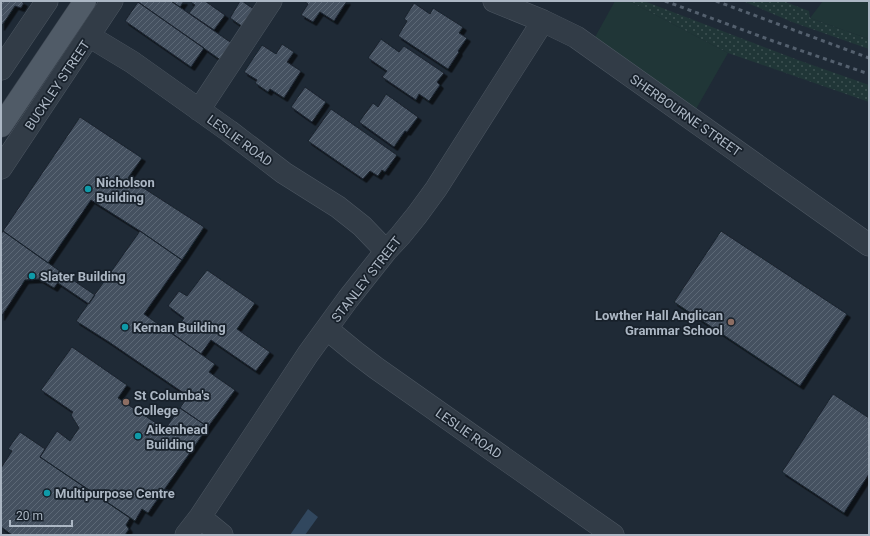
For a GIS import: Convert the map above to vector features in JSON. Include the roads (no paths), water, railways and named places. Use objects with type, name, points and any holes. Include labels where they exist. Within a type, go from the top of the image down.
[{"type":"main road","name":"BUCKLEY STREET","points":[[1,126],[85,1]]},
{"type":"street","name":"BUCKLEY STREET","points":[[1,168],[112,1]]},
{"type":"street","points":[[199,110],[271,1]]},
{"type":"street","name":"SHERBOURNE STREET","points":[[494,1],[543,21],[576,37],[869,245]]},
{"type":"street","points":[[1,69],[42,2]]},
{"type":"street","name":"STANLEY STREET","points":[[186,535],[200,517],[308,354],[348,299],[412,221],[436,189],[543,21]]},
{"type":"street","name":"LESLIE ROAD","points":[[89,36],[132,62],[229,131],[284,173],[338,207],[359,224],[386,251]]},
{"type":"street","name":"LESLIE ROAD","points":[[327,328],[376,368],[613,535]]},
{"type":"street","points":[[200,517],[222,535]]},
{"type":"water","points":[[308,509],[318,517],[305,535],[290,535]]},
{"type":"railway","points":[[665,1],[773,41],[869,74]]},
{"type":"railway","points":[[716,1],[869,58]]},
{"type":"place","name":"Nicholson Building","points":[[88,189]]},
{"type":"place","name":"Slater Building","points":[[32,276]]},
{"type":"place","name":"Lowther Hall Anglican Grammar School","points":[[731,322]]},
{"type":"place","name":"Kernan Building","points":[[125,327]]},
{"type":"place","name":"St Columba's College","points":[[126,402]]},
{"type":"place","name":"Aikenhead Building","points":[[138,436]]},
{"type":"place","name":"Multipurpose Centre","points":[[47,493]]}]
